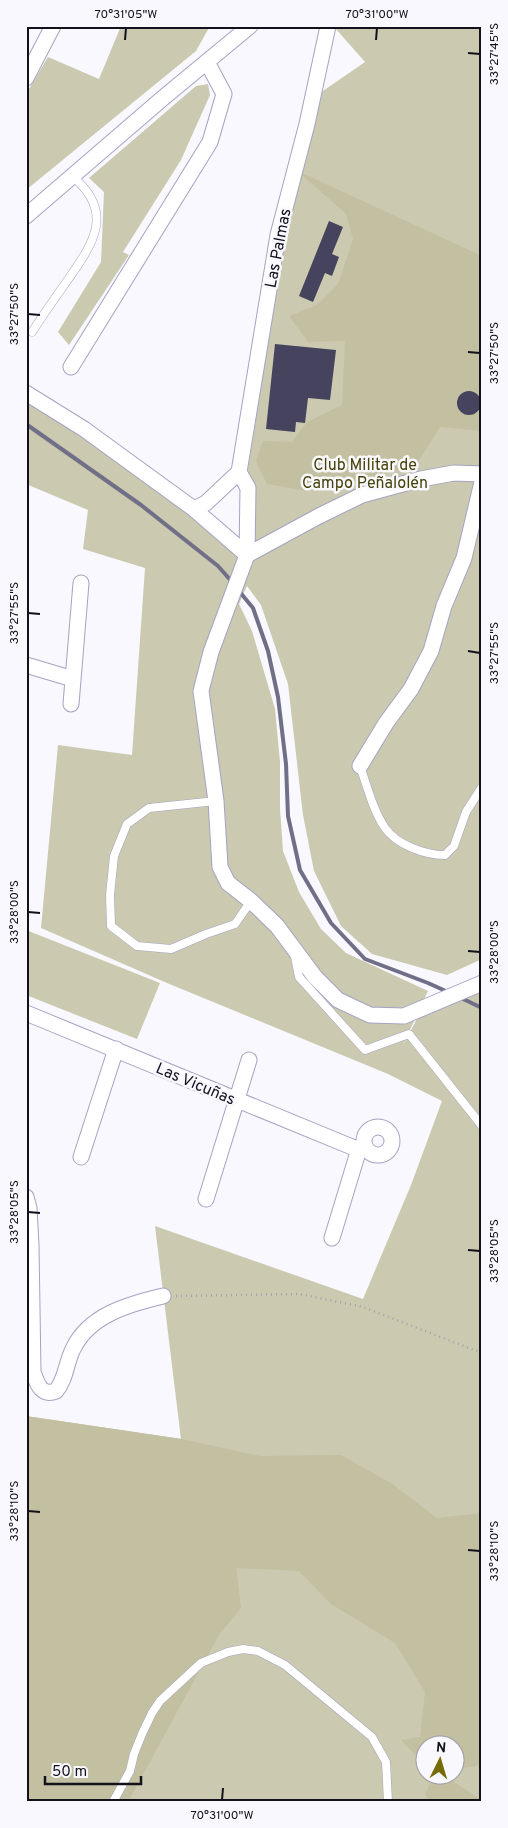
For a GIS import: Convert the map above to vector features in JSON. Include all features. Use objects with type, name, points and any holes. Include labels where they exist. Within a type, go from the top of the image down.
[{"type":"street","points":[[26,78],[53,26]]},
{"type":"street","points":[[26,216],[250,26]]},
{"type":"street","name":"Las Palmas","points":[[239,472],[278,235],[307,124],[328,26]]},
{"type":"street","points":[[71,367],[210,142],[224,94],[207,62]]},
{"type":"street","points":[[26,393],[84,429],[194,509],[247,555]]},
{"type":"street","points":[[194,509],[206,504],[239,472],[248,488],[247,555],[227,604],[211,652],[201,691],[216,801],[220,867],[228,884],[251,901],[277,926],[316,977],[338,1000],[370,1015],[404,1016],[479,984]]},
{"type":"street","points":[[247,555],[319,516],[362,496],[421,479],[454,473],[482,474]]},
{"type":"street","points":[[360,766],[386,723],[411,688],[431,651],[444,606],[464,558],[482,482]]},
{"type":"street","points":[[71,704],[81,582]]},
{"type":"street","points":[[26,665],[73,680]]},
{"type":"street","name":"Las Vicuñas","points":[[26,1014],[116,1049],[237,1100],[362,1148],[332,1238]]},
{"type":"street","points":[[81,1157],[116,1049]]},
{"type":"street","points":[[206,1199],[249,1060]]},
{"type":"street","points":[[26,1197],[29,1208],[31,1245],[33,1372],[42,1391],[47,1393],[56,1391],[64,1378],[73,1349],[82,1334],[92,1324],[120,1309],[163,1296]]},
{"type":"lane","points":[[32,332],[89,249],[95,233],[96,215],[91,198],[73,177]]},
{"type":"lane","points":[[360,766],[372,800],[386,829],[403,844],[435,855],[445,855],[454,846],[466,812],[482,787]]},
{"type":"lane","points":[[216,801],[149,808],[127,824],[114,856],[110,895],[111,926],[137,946],[171,949],[235,924],[251,901]]},
{"type":"lane","points":[[294,948],[299,977],[365,1050],[409,1034],[482,1126]]},
{"type":"lane","points":[[113,1802],[130,1770],[142,1734],[160,1701],[201,1663],[228,1652],[243,1649],[258,1651],[285,1665],[372,1737],[386,1762],[388,1802]]},
{"type":"path","points":[[163,1296],[300,1294],[363,1307],[482,1354]]},
{"type":"green space","points":[[121,26],[210,26],[196,51],[26,190],[26,94],[48,57],[99,79]]},
{"type":"green space","name":"Club Militar de Campo Peñalolén","points":[[337,26],[482,26],[482,959],[447,975],[372,954],[341,926],[314,871],[303,815],[288,684],[261,605],[247,586],[239,604],[252,631],[275,709],[280,762],[280,809],[283,851],[299,892],[321,929],[346,953],[428,991],[402,1047],[419,1015],[482,987],[482,1802],[26,1802],[26,1416],[181,1439],[155,1226],[363,1299],[411,1185],[442,1101],[388,1074],[167,983],[41,928],[58,745],[132,755],[145,568],[83,549],[88,510],[26,484],[26,397],[186,505],[253,565],[248,468],[285,239],[320,93],[365,62],[336,29]]},
{"type":"green space","points":[[208,84],[210,95],[181,160],[123,252],[129,255],[69,345],[58,332],[101,262],[104,192],[89,178],[196,86]]},
{"type":"green space","name":"Club Militar de Campo Peñalolén","points":[[302,173],[482,256],[482,431],[440,427],[416,465],[358,481],[307,491],[267,484],[256,461],[263,441],[292,442],[307,422],[342,405],[345,341],[308,342],[289,316],[317,305],[338,284],[353,239],[346,214],[303,176]]},
{"type":"green space","points":[[26,930],[160,983],[137,1039],[26,995]]},
{"type":"green space","points":[[26,1416],[182,1439],[260,1456],[341,1455],[391,1483],[437,1518],[482,1513],[482,1765],[466,1767],[466,1736],[420,1736],[425,1692],[395,1643],[331,1604],[299,1571],[236,1568],[241,1608],[219,1635],[128,1802],[26,1802]]},
{"type":"green space","points":[[416,1738],[416,1756],[401,1740]]},
{"type":"green space","points":[[429,1786],[460,1786],[482,1800],[482,1802],[430,1802],[425,1794]]},
{"type":"building","points":[[329,221],[343,227],[332,254],[339,257],[332,276],[325,273],[313,302],[299,296]]},
{"type":"building","points":[[275,344],[336,350],[330,400],[308,398],[305,423],[296,422],[295,432],[266,429]]},
{"type":"building","points":[[469,391],[474,392],[480,398],[480,408],[474,414],[469,415],[464,414],[458,408],[457,403],[458,398],[464,392]]},
{"type":"waterway","points":[[26,424],[141,505],[218,566],[233,583]]},
{"type":"waterway","points":[[239,591],[253,608],[268,651],[278,697],[286,764],[288,816],[300,870],[331,923],[365,959],[448,992]]},
{"type":"waterway","points":[[459,997],[482,1008]]}]
